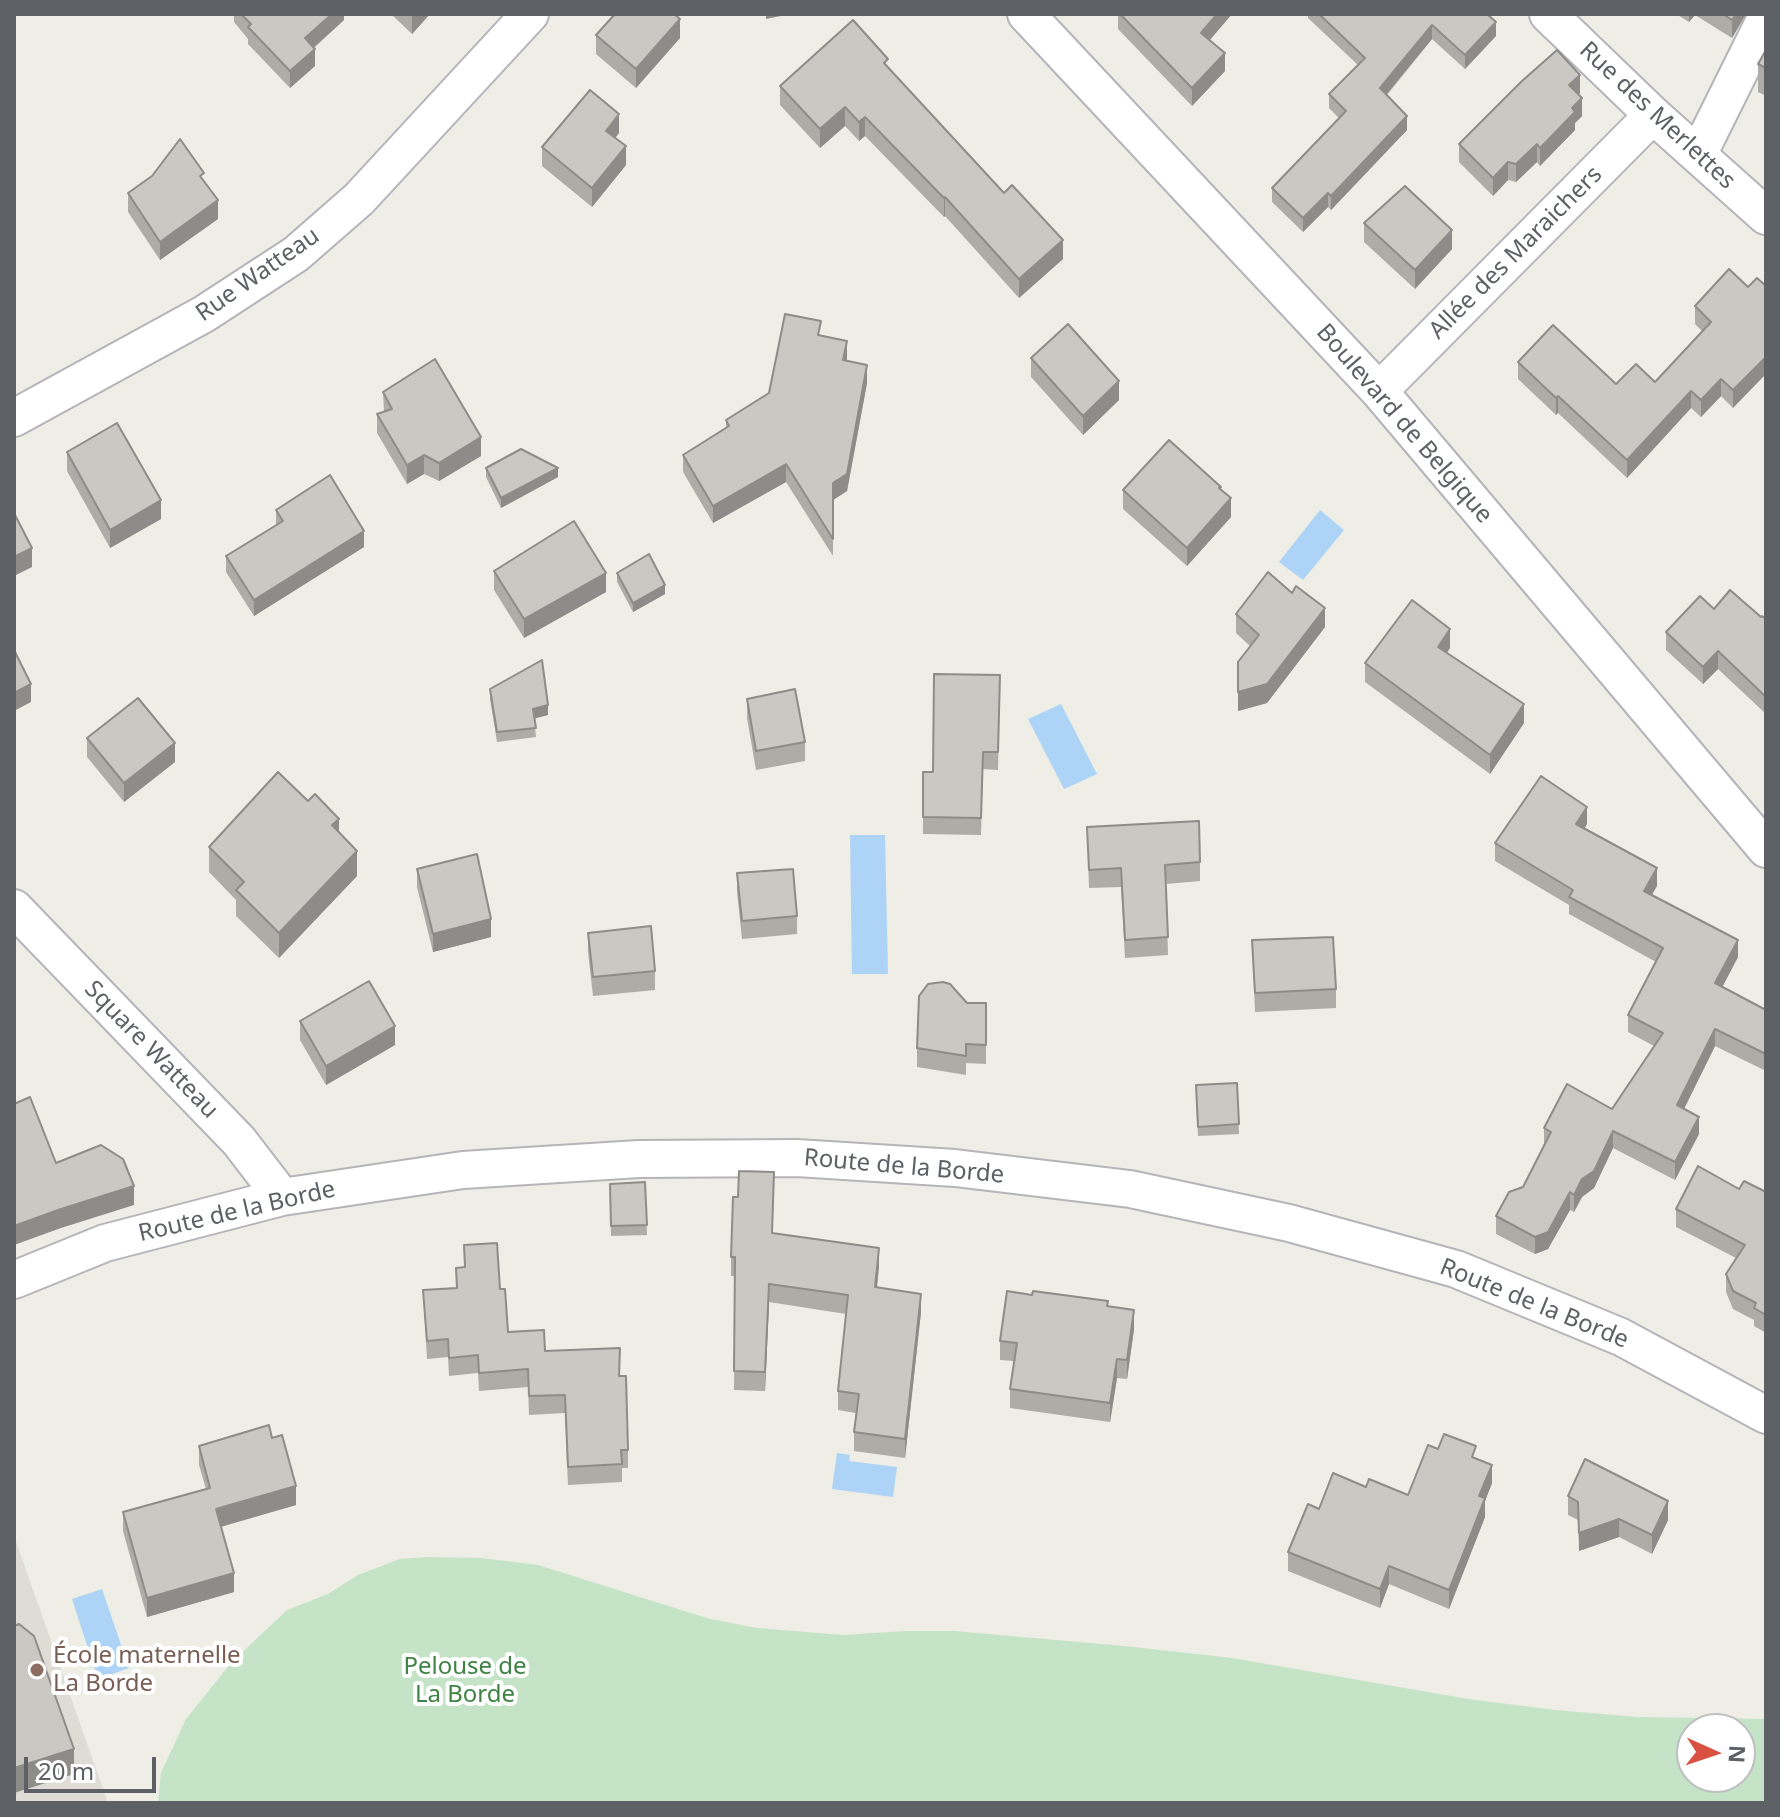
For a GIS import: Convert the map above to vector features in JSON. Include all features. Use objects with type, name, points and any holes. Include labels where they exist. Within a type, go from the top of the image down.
[{"type":"street","name":"Rue Watteau","points":[[14,418],[204,314],[296,254],[359,199],[530,14]]},
{"type":"street","name":"Boulevard de Belgique","points":[[1026,14],[1379,391],[1766,849]]},
{"type":"street","name":"Rue des Merlettes","points":[[1548,14],[1653,115],[1766,216]]},
{"type":"street","points":[[1698,155],[1766,18]]},
{"type":"street","name":"Allée des Maraichers","points":[[1379,391],[1653,115]]},
{"type":"street","name":"Square Watteau","points":[[14,908],[239,1141],[282,1197]]},
{"type":"street","name":"Route de la Borde","points":[[14,1280],[105,1243],[282,1197],[463,1170],[639,1159],[797,1158],[955,1168],[1130,1189],[1289,1223],[1456,1269],[1621,1337],[1766,1415]]},
{"type":"shaded area","name":"École maternelle La Borde","points":[[14,1536],[108,1803],[14,1803]]},
{"type":"green space","name":"Pelouse de La Borde","points":[[481,1558],[538,1565],[710,1619],[757,1628],[843,1635],[954,1631],[1124,1646],[1232,1658],[1468,1699],[1555,1710],[1676,1718],[1676,1793],[1756,1793],[1756,1719],[1766,1719],[1766,1803],[158,1803],[161,1773],[186,1719],[231,1663],[287,1610],[328,1594],[358,1575],[400,1559]]},
{"type":"water","points":[[1320,510],[1344,530],[1303,580],[1279,562]]},
{"type":"water","points":[[1061,704],[1097,774],[1064,789],[1028,719]]},
{"type":"water","points":[[850,835],[885,835],[888,974],[852,974]]},
{"type":"water","points":[[837,1453],[850,1455],[849,1461],[897,1467],[893,1497],[832,1489]]},
{"type":"water","points":[[102,1589],[129,1668],[98,1679],[72,1599]]},
{"type":"building","points":[[241,14],[332,14],[305,38],[315,49],[290,71],[248,27],[251,24]]},
{"type":"building","points":[[615,14],[674,14],[680,19],[636,69],[596,35]]},
{"type":"building","points":[[1120,14],[1217,14],[1201,33],[1225,53],[1192,88]]},
{"type":"building","points":[[1319,14],[1487,14],[1496,22],[1465,55],[1432,25],[1380,88],[1407,116],[1331,196],[1328,193],[1303,218],[1272,188],[1346,111],[1329,94],[1365,58]]},
{"type":"building","points":[[853,20],[888,59],[884,63],[1004,193],[1012,185],[1063,240],[1019,279],[945,197],[865,117],[859,122],[845,107],[820,129],[780,86]]},
{"type":"building","points":[[1557,50],[1580,75],[1569,85],[1582,98],[1572,108],[1575,112],[1540,148],[1537,144],[1516,164],[1508,162],[1493,178],[1459,144]]},
{"type":"building","points":[[1766,50],[1766,68],[1758,64]]},
{"type":"building","points":[[590,90],[619,114],[606,131],[626,146],[592,188],[542,147]]},
{"type":"building","points":[[180,139],[204,173],[200,176],[218,200],[160,242],[128,193],[152,176]]},
{"type":"building","points":[[1405,186],[1452,230],[1415,270],[1364,223]]},
{"type":"building","points":[[1729,269],[1748,287],[1757,278],[1766,286],[1766,357],[1733,390],[1721,379],[1701,400],[1691,391],[1627,460],[1518,362],[1553,325],[1616,384],[1636,364],[1655,382],[1711,322],[1695,306]]},
{"type":"building","points":[[785,314],[821,321],[818,335],[847,341],[843,360],[867,365],[847,474],[833,483],[833,539],[786,464],[713,506],[683,455],[729,426],[726,420],[769,393]]},
{"type":"building","points":[[1068,324],[1119,381],[1083,416],[1031,358]]},
{"type":"building","points":[[435,359],[481,437],[439,463],[424,455],[407,465],[377,414],[392,409],[383,392]]},
{"type":"building","points":[[117,423],[161,500],[110,530],[67,452]]},
{"type":"building","points":[[1169,440],[1231,498],[1187,548],[1123,490]]},
{"type":"building","points":[[521,449],[558,468],[501,498],[486,468]]},
{"type":"building","points":[[330,475],[364,531],[254,600],[226,556],[283,521],[276,510]]},
{"type":"building","points":[[14,513],[32,548],[14,557]]},
{"type":"building","points":[[574,521],[606,573],[524,619],[494,571]]},
{"type":"building","points":[[649,554],[665,585],[633,603],[617,573]]},
{"type":"building","points":[[1268,572],[1292,593],[1296,586],[1325,608],[1267,684],[1238,692],[1238,662],[1259,635],[1236,614]]},
{"type":"building","points":[[1730,590],[1766,619],[1766,697],[1718,651],[1703,667],[1666,632],[1700,596],[1714,609]]},
{"type":"building","points":[[1412,600],[1450,629],[1438,647],[1524,704],[1490,755],[1365,663]]},
{"type":"building","points":[[14,650],[31,684],[14,693]]},
{"type":"building","points":[[542,660],[548,705],[533,709],[536,728],[497,732],[490,689]]},
{"type":"building","points":[[934,674],[1000,675],[998,752],[983,752],[981,818],[923,817],[923,772],[933,772]]},
{"type":"building","points":[[795,689],[805,742],[756,751],[747,699]]},
{"type":"building","points":[[138,698],[175,743],[124,783],[87,738]]},
{"type":"building","points":[[278,772],[308,801],[315,794],[339,819],[332,825],[357,851],[279,933],[236,890],[244,882],[209,847]]},
{"type":"building","points":[[1541,776],[1587,807],[1576,824],[1657,868],[1644,891],[1738,940],[1715,983],[1766,1010],[1766,1054],[1715,1029],[1677,1105],[1699,1117],[1675,1162],[1613,1131],[1594,1171],[1582,1179],[1574,1195],[1570,1192],[1548,1232],[1535,1237],[1496,1216],[1509,1192],[1523,1187],[1551,1132],[1544,1128],[1567,1084],[1612,1109],[1663,1033],[1628,1015],[1663,948],[1569,897],[1573,890],[1495,843]]},
{"type":"building","points":[[1199,821],[1200,862],[1165,865],[1168,937],[1125,940],[1121,868],[1089,870],[1087,827]]},
{"type":"building","points":[[477,854],[491,919],[433,934],[417,869]]},
{"type":"building","points":[[793,869],[797,916],[742,921],[737,873]]},
{"type":"building","points":[[651,926],[655,971],[593,977],[588,933]]},
{"type":"building","points":[[1333,937],[1336,989],[1255,993],[1252,940]]},
{"type":"building","points":[[369,981],[395,1026],[326,1066],[300,1021]]},
{"type":"building","points":[[928,984],[950,984],[967,1003],[986,1003],[986,1045],[966,1044],[966,1056],[917,1048],[919,996]]},
{"type":"building","points":[[1237,1083],[1239,1124],[1198,1127],[1196,1085]]},
{"type":"building","points":[[30,1097],[56,1163],[101,1145],[123,1159],[134,1186],[14,1226],[14,1104]]},
{"type":"building","points":[[1698,1166],[1739,1189],[1744,1181],[1766,1192],[1766,1315],[1754,1308],[1756,1303],[1733,1291],[1726,1274],[1745,1245],[1676,1209]]},
{"type":"building","points":[[739,1171],[774,1172],[772,1233],[879,1248],[875,1287],[921,1294],[905,1439],[854,1432],[859,1394],[838,1391],[848,1295],[769,1284],[765,1372],[734,1371],[735,1257],[731,1257],[733,1197],[738,1197]]},
{"type":"building","points":[[645,1182],[647,1225],[611,1226],[610,1184]]},
{"type":"building","points":[[497,1243],[500,1289],[505,1289],[508,1332],[544,1330],[545,1351],[620,1348],[619,1376],[626,1376],[628,1450],[621,1450],[622,1464],[568,1467],[565,1395],[529,1396],[528,1369],[479,1373],[478,1355],[449,1358],[448,1339],[427,1341],[423,1290],[457,1288],[456,1268],[465,1267],[464,1245]]},
{"type":"building","points":[[1007,1291],[1032,1295],[1033,1291],[1108,1301],[1107,1306],[1134,1310],[1127,1360],[1117,1359],[1110,1403],[1010,1389],[1017,1343],[1000,1341]]},
{"type":"building","points":[[269,1425],[272,1438],[282,1435],[296,1486],[216,1509],[234,1573],[147,1598],[123,1512],[210,1488],[199,1446]]},
{"type":"building","points":[[1444,1434],[1476,1446],[1472,1457],[1492,1465],[1479,1496],[1485,1498],[1449,1590],[1389,1566],[1380,1589],[1288,1552],[1308,1504],[1319,1509],[1333,1473],[1366,1487],[1369,1479],[1408,1495],[1428,1445],[1438,1449]]},
{"type":"building","points":[[1585,1459],[1668,1501],[1652,1535],[1619,1519],[1579,1533],[1578,1502],[1568,1496]]},
{"type":"building","points":[[19,1624],[34,1636],[74,1749],[14,1768],[14,1626]]},
{"type":"place","name":"École maternelle La Borde","points":[[37,1670]]}]
